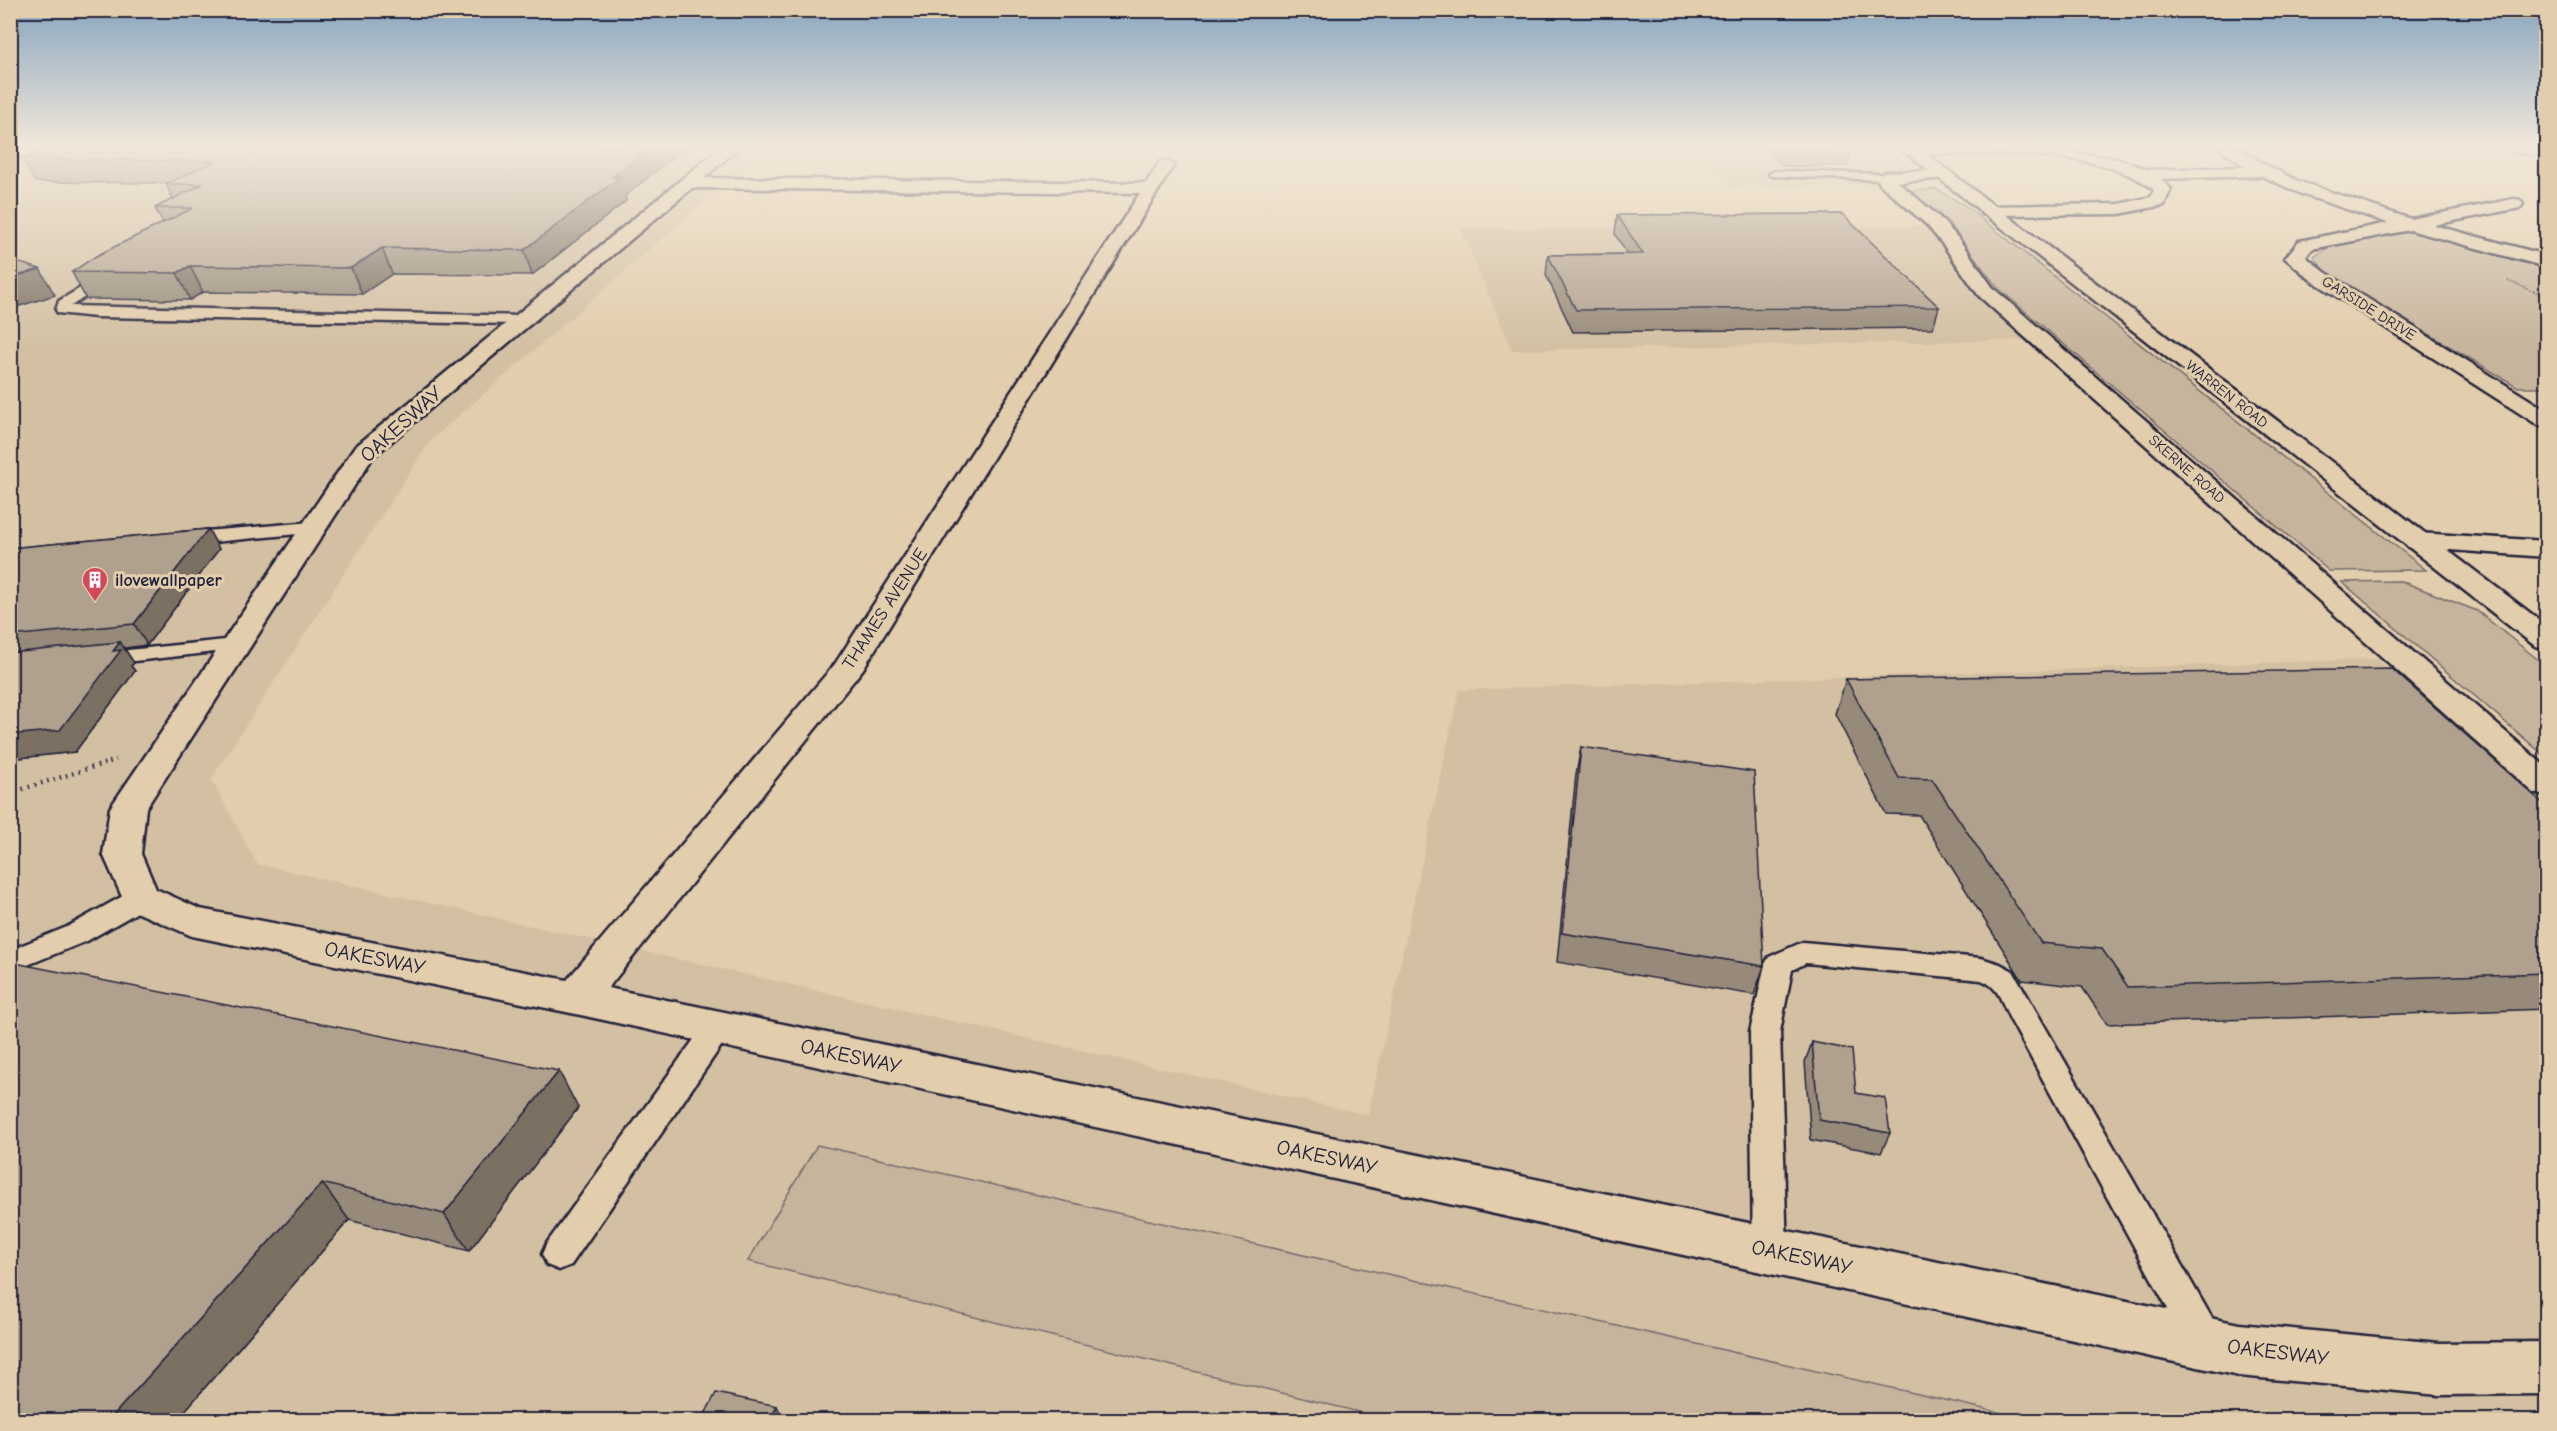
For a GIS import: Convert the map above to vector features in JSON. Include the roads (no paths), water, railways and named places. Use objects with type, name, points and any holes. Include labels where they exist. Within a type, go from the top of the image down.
[{"type":"street","name":"OAKESWAY","points":[[651,214],[364,452],[128,808],[122,854],[141,898],[192,922],[576,998],[2239,1350],[2439,1370],[2547,1368]]},
{"type":"street","name":"THAMES AVENUE","points":[[576,998],[847,669],[1136,214]]},
{"type":"street","name":"SKERNE ROAD","points":[[1923,214],[1941,230],[1986,292],[2547,785]]},
{"type":"street","name":"WARREN ROAD","points":[[1993,214],[2547,639]]},
{"type":"street","points":[[2376,214],[2406,224],[2547,261]]},
{"type":"street","points":[[2406,224],[2461,214]]},
{"type":"street","name":"GARSIDE DRIVE","points":[[2406,224],[2306,245],[2295,258],[2318,276],[2547,420]]},
{"type":"street","points":[[2506,395],[2547,395]]},
{"type":"street","points":[[2418,541],[2547,549]]},
{"type":"lane","points":[[121,266],[64,304],[63,310],[96,313],[523,320]]},
{"type":"lane","points":[[167,540],[312,528]]},
{"type":"lane","points":[[76,662],[235,645]]},
{"type":"lane","points":[[2399,687],[2434,687]]},
{"type":"lane","points":[[10,962],[77,934],[141,898]]},
{"type":"lane","points":[[1770,1251],[1765,1032],[1779,964],[1803,952],[1981,969],[1996,973],[2009,984],[2021,1012],[2206,1343]]},
{"type":"lane","points":[[559,1254],[718,1028]]},
{"type":"place","name":"ilovewallpaper","points":[[95,603]]}]
